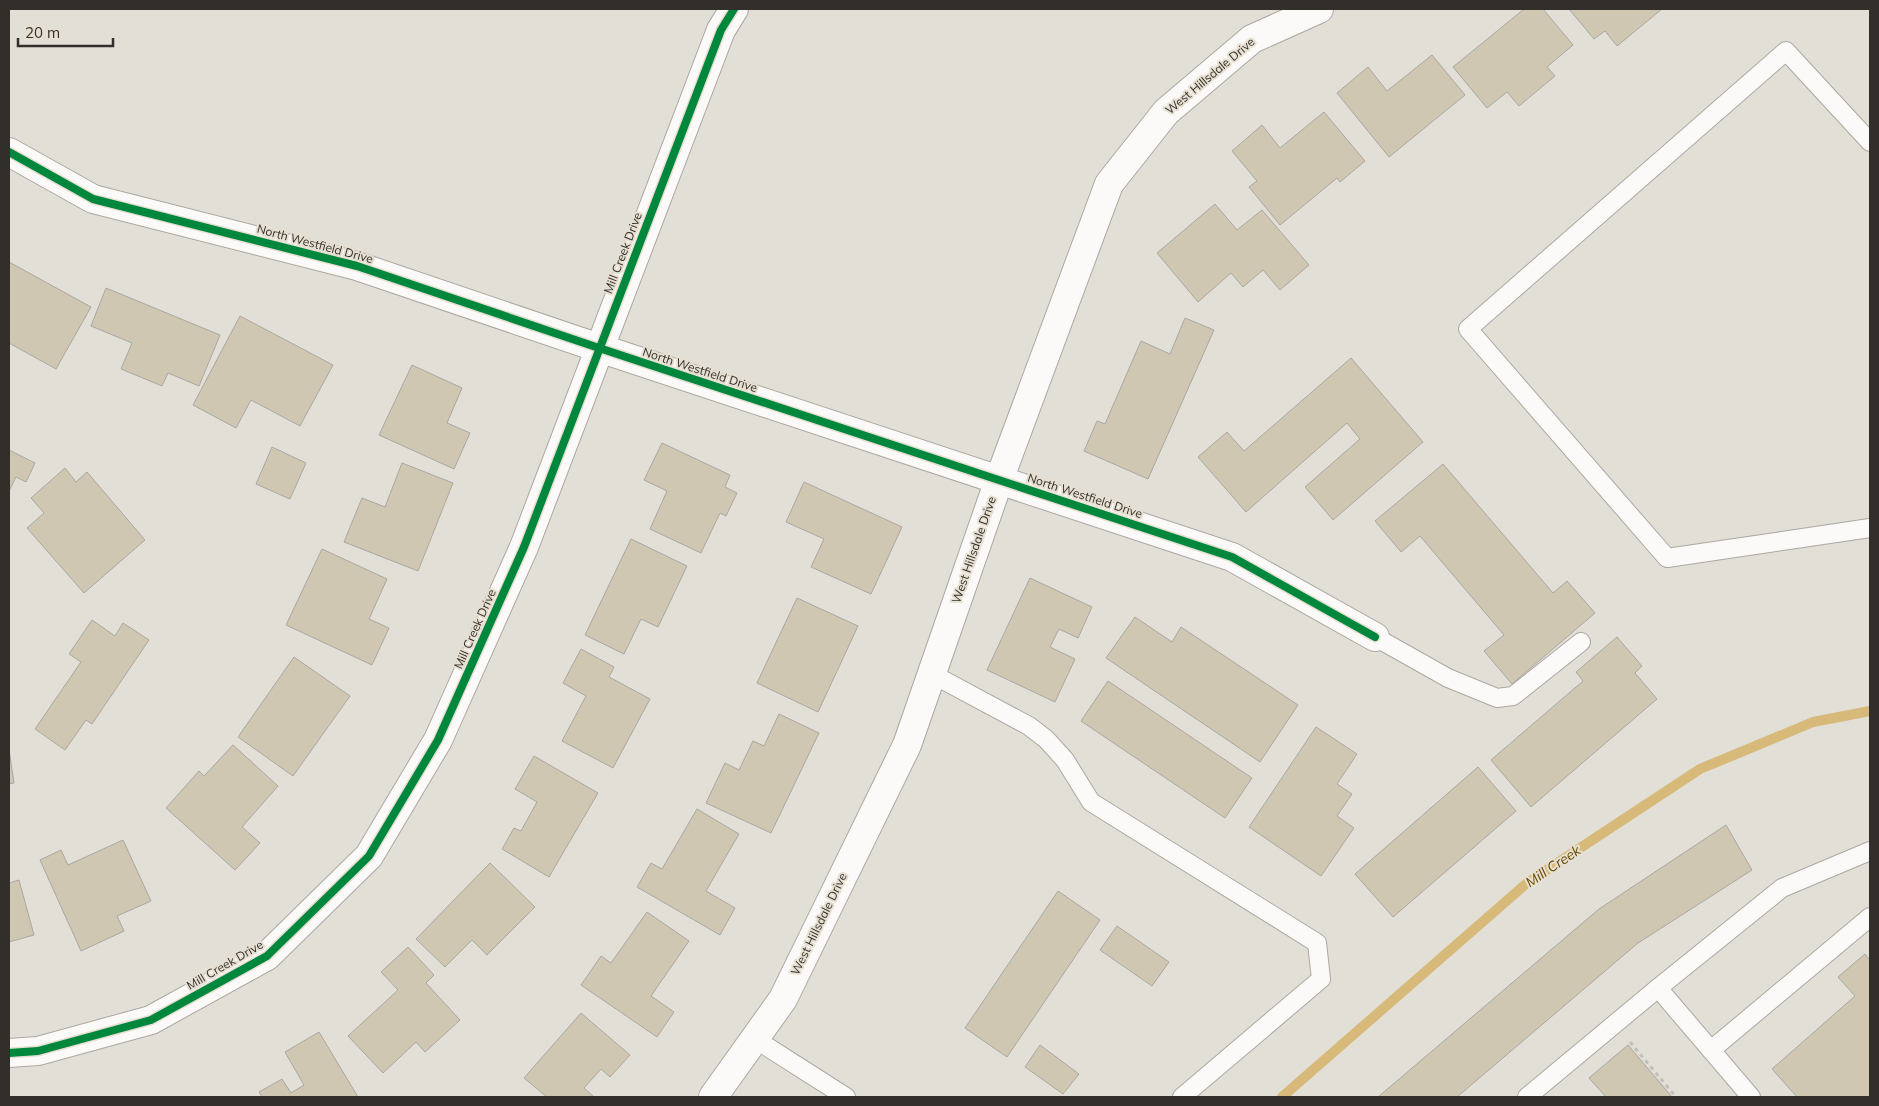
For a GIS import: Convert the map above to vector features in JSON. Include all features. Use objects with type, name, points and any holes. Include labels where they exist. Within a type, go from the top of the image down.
[{"type":"street","name":"Mill Creek Drive","points":[[9,1053],[38,1051],[151,1020],[267,956],[369,856],[442,731],[524,547],[721,30],[734,9]]},
{"type":"street","name":"West Hillsdale Drive","points":[[713,1097],[783,999],[907,745],[999,480],[1108,184],[1166,112],[1244,45],[1252,39],[1319,9]]},
{"type":"street","name":"North Westfield Drive","points":[[9,152],[93,199],[357,266],[1232,557],[1374,637]]},
{"type":"lane","points":[[1870,142],[1786,51],[1468,329],[1667,558],[1870,528]]},
{"type":"lane","points":[[1374,637],[1448,678],[1497,698],[1513,696],[1581,642]]},
{"type":"lane","points":[[932,674],[1030,726],[1046,739],[1065,760],[1091,802],[1317,943],[1321,979],[1182,1097]]},
{"type":"lane","points":[[1527,1097],[1782,888],[1870,852]]},
{"type":"lane","points":[[1711,1050],[1870,917]]},
{"type":"lane","points":[[1658,988],[1751,1097]]},
{"type":"lane","points":[[755,1038],[846,1097]]},
{"type":"path","points":[[1615,1025],[1676,1097]]},
{"type":"building","points":[[1524,9],[1543,9],[1573,45],[1547,67],[1555,76],[1519,106],[1507,92],[1487,108],[1453,67]]},
{"type":"building","points":[[1569,9],[1662,9],[1617,46],[1605,31],[1594,39]]},
{"type":"building","points":[[1432,55],[1465,95],[1389,157],[1337,93],[1368,67],[1387,91]]},
{"type":"building","points":[[1324,112],[1365,161],[1340,182],[1337,178],[1280,225],[1249,187],[1257,181],[1232,151],[1262,125],[1280,148]]},
{"type":"building","points":[[1215,204],[1237,230],[1262,210],[1309,265],[1280,290],[1263,270],[1243,287],[1231,273],[1198,302],[1157,253]]},
{"type":"building","points":[[9,262],[91,307],[56,369],[9,343]]},
{"type":"building","points":[[106,288],[220,335],[199,386],[168,373],[162,386],[121,369],[132,343],[91,326]]},
{"type":"building","points":[[240,316],[333,365],[300,426],[251,400],[236,428],[193,405]]},
{"type":"building","points":[[1185,318],[1214,330],[1148,479],[1084,451],[1097,421],[1105,424],[1141,341],[1170,354]]},
{"type":"building","points":[[1351,358],[1423,442],[1333,520],[1305,487],[1360,439],[1347,423],[1246,512],[1198,457],[1227,432],[1244,451]]},
{"type":"building","points":[[412,365],[462,388],[447,423],[470,433],[454,469],[379,435]]},
{"type":"building","points":[[662,443],[730,475],[725,487],[737,493],[726,516],[720,513],[701,553],[650,529],[667,491],[644,480]]},
{"type":"building","points":[[272,447],[306,463],[290,499],[256,484]]},
{"type":"building","points":[[9,450],[35,463],[26,482],[16,477],[9,491]]},
{"type":"building","points":[[402,463],[453,483],[418,571],[344,542],[362,498],[385,507]]},
{"type":"building","points":[[1443,464],[1553,593],[1567,581],[1595,613],[1512,684],[1484,651],[1504,635],[1420,536],[1401,552],[1375,521]]},
{"type":"building","points":[[65,468],[76,482],[87,472],[145,540],[84,593],[27,528],[44,513],[31,498]]},
{"type":"building","points":[[804,482],[902,527],[871,594],[811,567],[824,539],[786,522]]},
{"type":"building","points":[[631,539],[687,566],[658,627],[641,619],[624,654],[585,635]]},
{"type":"building","points":[[322,549],[387,579],[369,619],[389,628],[372,665],[286,625]]},
{"type":"building","points":[[1030,578],[1092,607],[1078,638],[1059,629],[1050,647],[1075,659],[1055,702],[987,670]]},
{"type":"building","points":[[797,598],[858,626],[818,712],[757,683]]},
{"type":"building","points":[[1135,617],[1172,642],[1181,627],[1298,705],[1260,762],[1106,658]]},
{"type":"building","points":[[92,620],[115,636],[123,623],[149,640],[92,724],[86,720],[65,750],[35,729],[81,662],[69,654]]},
{"type":"building","points":[[1617,637],[1642,666],[1635,673],[1657,699],[1531,807],[1491,760],[1583,681],[1576,672]]},
{"type":"building","points":[[581,649],[614,667],[609,677],[650,699],[613,768],[562,741],[586,696],[563,683]]},
{"type":"building","points":[[294,657],[350,696],[293,776],[238,737]]},
{"type":"building","points":[[1108,681],[1252,778],[1225,818],[1081,721]]},
{"type":"building","points":[[779,714],[819,733],[771,833],[706,803],[725,763],[739,770],[753,741],[764,746]]},
{"type":"building","points":[[1316,727],[1357,754],[1337,784],[1352,794],[1337,816],[1354,828],[1321,876],[1249,827]]},
{"type":"building","points":[[233,745],[278,786],[242,827],[260,843],[235,870],[166,808],[199,771],[204,776]]},
{"type":"building","points":[[9,749],[14,783],[9,784]]},
{"type":"building","points":[[534,756],[598,793],[549,877],[502,849],[514,828],[521,831],[537,802],[515,789]]},
{"type":"building","points":[[1478,767],[1516,811],[1393,917],[1355,874]]},
{"type":"building","points":[[697,809],[739,834],[706,891],[735,908],[720,935],[637,887],[651,863],[662,869]]},
{"type":"building","points":[[1726,825],[1752,870],[1638,943],[1457,1097],[1378,1097],[1599,909]]},
{"type":"building","points":[[123,840],[151,901],[117,916],[124,931],[81,951],[40,860],[61,850],[68,865]]},
{"type":"building","points":[[490,863],[535,907],[487,955],[472,940],[445,967],[416,939]]},
{"type":"building","points":[[19,880],[34,935],[9,942],[9,883]]},
{"type":"building","points":[[1058,891],[1100,920],[1007,1057],[965,1028]]},
{"type":"building","points":[[647,912],[689,941],[651,996],[674,1012],[657,1037],[581,985],[601,956],[611,963]]},
{"type":"building","points":[[1117,926],[1169,962],[1152,986],[1100,950]]},
{"type":"building","points":[[408,947],[434,975],[426,983],[460,1020],[425,1052],[416,1042],[383,1073],[348,1036],[398,990],[381,972]]},
{"type":"building","points":[[1865,954],[1870,960],[1870,1097],[1797,1097],[1772,1069],[1855,996],[1838,977]]},
{"type":"building","points":[[581,1013],[630,1055],[610,1077],[601,1069],[584,1088],[594,1097],[547,1097],[524,1078]]},
{"type":"building","points":[[319,1032],[358,1097],[262,1097],[259,1092],[282,1079],[291,1093],[304,1085],[285,1052]]},
{"type":"building","points":[[1040,1045],[1079,1074],[1063,1094],[1025,1067]]},
{"type":"building","points":[[1628,1045],[1672,1097],[1606,1097],[1589,1078]]},
{"type":"waterway","name":"Mill Creek","points":[[1282,1097],[1527,883],[1700,769],[1813,722],[1870,711]]},
{"type":"cycle path","points":[[9,1053],[38,1051],[151,1020],[267,956],[369,856],[438,740],[524,547],[721,30],[734,9]]},
{"type":"cycle path","points":[[9,152],[93,199],[357,266],[1232,557],[1375,637]]}]
